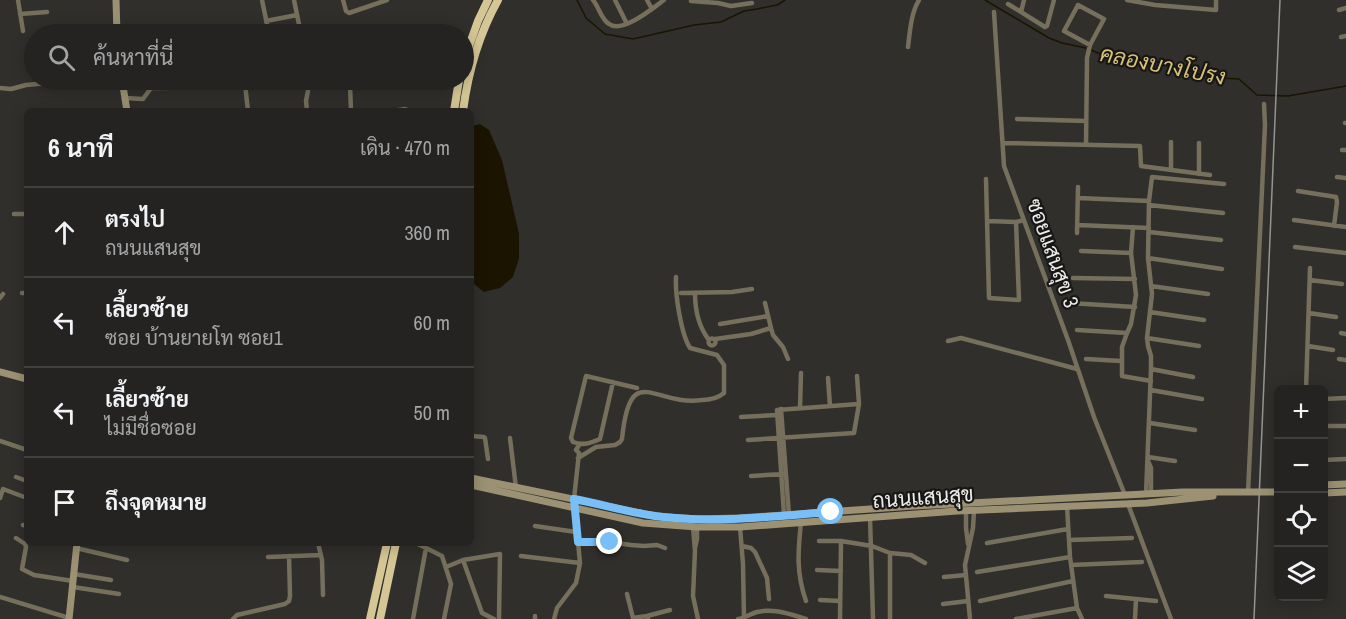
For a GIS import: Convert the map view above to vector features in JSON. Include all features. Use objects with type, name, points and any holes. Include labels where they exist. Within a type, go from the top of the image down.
[{"type":"highway","points":[[474,32],[488,0]]},
{"type":"highway","points":[[474,59],[498,0]]},
{"type":"highway","points":[[454,108],[457,90]]},
{"type":"highway","points":[[464,108],[467,90]]},
{"type":"highway","points":[[370,619],[386,546]]},
{"type":"highway","points":[[380,619],[395,546]]},
{"type":"main road","points":[[116,0],[117,24]]},
{"type":"main road","points":[[124,90],[127,108]]},
{"type":"main road","points":[[0,372],[24,378]]},
{"type":"main road","name":"ถนนแสนสุข","points":[[474,479],[656,516],[708,519],[786,511],[862,510],[1184,492],[1274,492]]},
{"type":"main road","points":[[1328,485],[1346,484]]},
{"type":"main road","name":"ถนนแสนสุข","points":[[474,486],[643,523],[695,527],[740,527],[970,511],[1147,503],[1238,492]]},
{"type":"main road","points":[[1328,493],[1346,492]]},
{"type":"main road","points":[[1147,503],[1149,494]]},
{"type":"main road","points":[[874,517],[873,513],[877,508]]},
{"type":"main road","points":[[862,510],[865,514],[862,518]]},
{"type":"main road","points":[[69,618],[77,546]]},
{"type":"street","points":[[18,0],[22,31]]},
{"type":"street","points":[[262,0],[267,24]]},
{"type":"street","points":[[294,0],[299,24]]},
{"type":"street","points":[[342,0],[346,11],[351,13],[387,0]]},
{"type":"street","points":[[593,0],[610,25],[621,26],[664,0]]},
{"type":"street","points":[[615,0],[627,24]]},
{"type":"street","points":[[647,0],[652,9]]},
{"type":"street","points":[[908,47],[913,16],[919,0]]},
{"type":"street","points":[[1021,12],[1024,0]]},
{"type":"street","points":[[1008,4],[1045,27],[1054,0]]},
{"type":"street","points":[[1127,0],[1216,10],[1216,0]]},
{"type":"street","points":[[1186,0],[1186,7]]},
{"type":"street","points":[[691,1],[718,1],[732,6],[752,3]]},
{"type":"street","points":[[1086,145],[1087,58],[1090,46],[1104,20],[1078,5],[1064,31],[1090,46]]},
{"type":"street","points":[[1339,10],[1346,8]]},
{"type":"street","points":[[20,14],[46,12]]},
{"type":"street","name":"ซอยแสนสุข 3","points":[[994,12],[1004,166],[1094,417],[1125,495]]},
{"type":"street","points":[[266,21],[297,15]]},
{"type":"street","points":[[0,88],[24,85]]},
{"type":"street","points":[[125,98],[143,99],[150,90]]},
{"type":"street","points":[[246,90],[248,108]]},
{"type":"street","points":[[307,108],[308,90]]},
{"type":"street","points":[[350,90],[351,108]]},
{"type":"street","points":[[1248,493],[1265,125],[1264,104]]},
{"type":"street","points":[[1017,118],[1086,121]]},
{"type":"street","points":[[1171,142],[1171,170]]},
{"type":"street","points":[[1199,142],[1199,174]]},
{"type":"street","points":[[1003,143],[1140,146],[1141,166],[1210,175]]},
{"type":"street","points":[[1149,494],[1146,468],[1150,423],[1151,356],[1147,338],[1151,286],[1148,258],[1152,177],[1224,184]]},
{"type":"street","points":[[1337,177],[1346,178]]},
{"type":"street","points":[[986,179],[989,298],[1019,300],[1016,222]]},
{"type":"street","points":[[1077,233],[1078,187]]},
{"type":"street","points":[[1298,191],[1336,197],[1334,226]]},
{"type":"street","points":[[1078,198],[1149,203],[1223,213]]},
{"type":"street","points":[[14,214],[24,214]]},
{"type":"street","points":[[987,221],[1024,220]]},
{"type":"street","points":[[1294,220],[1346,227]]},
{"type":"street","points":[[1077,225],[1133,227],[1221,240]]},
{"type":"street","points":[[1133,227],[1131,253],[1136,295],[1131,324],[1122,347],[1122,376],[1151,381]]},
{"type":"street","points":[[1295,247],[1346,253]]},
{"type":"street","points":[[1081,251],[1131,253]]},
{"type":"street","points":[[1148,258],[1222,269]]},
{"type":"street","points":[[1306,385],[1310,268]]},
{"type":"street","points":[[578,456],[596,447],[620,442],[624,418],[633,397],[639,393],[645,391],[675,399],[696,401],[721,396],[724,393],[723,365],[717,355],[690,348],[687,343],[680,315],[675,277]]},
{"type":"street","points":[[1072,278],[1135,279]]},
{"type":"street","points":[[1310,280],[1342,284]]},
{"type":"street","points":[[1151,286],[1208,294]]},
{"type":"street","points":[[681,294],[752,289]]},
{"type":"street","points":[[695,293],[699,322],[710,342],[709,353]]},
{"type":"street","points":[[765,303],[773,335],[783,347],[788,359]]},
{"type":"street","points":[[1069,303],[1135,307]]},
{"type":"street","points":[[1150,312],[1204,320]]},
{"type":"street","points":[[1308,313],[1336,317]]},
{"type":"street","points":[[720,324],[768,316]]},
{"type":"street","points":[[710,342],[715,344],[715,339],[751,334],[771,328]]},
{"type":"street","points":[[1077,330],[1127,333]]},
{"type":"street","points":[[948,341],[961,338],[1077,369]]},
{"type":"street","points":[[1147,338],[1198,346]]},
{"type":"street","points":[[1308,346],[1333,350]]},
{"type":"street","points":[[1339,359],[1346,360]]},
{"type":"street","points":[[1086,360],[1121,361]]},
{"type":"street","points":[[1151,369],[1193,377]]},
{"type":"street","points":[[800,408],[801,373]]},
{"type":"street","points":[[613,382],[600,440],[579,445],[573,442],[571,438],[586,376],[637,387]]},
{"type":"street","points":[[748,440],[854,433],[859,404],[857,376]]},
{"type":"street","points":[[828,378],[830,406]]},
{"type":"street","points":[[1151,390],[1202,399]]},
{"type":"street","points":[[1328,399],[1346,398]]},
{"type":"street","points":[[781,438],[777,410],[859,404]]},
{"type":"street","points":[[781,409],[786,511]]},
{"type":"street","points":[[741,417],[777,415]]},
{"type":"street","points":[[1150,423],[1195,430]]},
{"type":"street","points":[[1328,426],[1346,426]]},
{"type":"street","points":[[474,436],[485,438],[488,459]]},
{"type":"street","points":[[510,438],[516,488]]},
{"type":"street","points":[[0,441],[24,449]]},
{"type":"street","points":[[554,619],[557,608],[576,583],[580,563],[574,508],[578,456],[576,450],[579,445]]},
{"type":"street","points":[[1148,459],[1175,461]]},
{"type":"street","points":[[1328,460],[1346,459]]},
{"type":"street","points":[[751,476],[784,474]]},
{"type":"street","points":[[16,477],[24,480]]},
{"type":"street","points":[[0,498],[3,489],[24,497]]},
{"type":"street","points":[[1128,504],[1172,619]]},
{"type":"street","points":[[1067,506],[1073,581],[1077,608],[1082,619]]},
{"type":"street","points":[[970,511],[973,528],[965,565],[970,619]]},
{"type":"street","points":[[873,619],[874,517]]},
{"type":"street","points":[[801,522],[798,575],[806,601]]},
{"type":"street","points":[[535,526],[576,532]]},
{"type":"street","points":[[695,527],[697,539],[694,551],[693,596],[698,619]]},
{"type":"street","points":[[740,527],[741,619],[756,612],[772,610],[806,619]]},
{"type":"street","points":[[987,543],[1068,529]]},
{"type":"street","points":[[16,538],[24,543]]},
{"type":"street","points":[[1069,540],[1132,538]]},
{"type":"street","points":[[819,540],[872,546],[891,553],[911,555],[925,562]]},
{"type":"street","points":[[840,619],[841,541]]},
{"type":"street","points":[[578,542],[610,542],[631,546],[657,545],[665,548]]},
{"type":"street","points":[[26,546],[22,569],[34,574],[73,581],[118,594]]},
{"type":"street","points":[[80,546],[127,560]]},
{"type":"street","points":[[319,546],[323,595]]},
{"type":"street","points":[[422,546],[442,556],[446,567],[451,584],[444,619]]},
{"type":"street","points":[[742,546],[752,548],[755,552],[767,578],[769,598]]},
{"type":"street","points":[[413,619],[426,548]]},
{"type":"street","points":[[891,553],[891,619]]},
{"type":"street","points":[[446,567],[464,560],[500,554],[499,619]]},
{"type":"street","points":[[268,557],[321,555]]},
{"type":"street","points":[[233,619],[237,615],[288,602],[290,596],[289,556]]},
{"type":"street","points":[[521,556],[580,563]]},
{"type":"street","points":[[977,572],[1070,557]]},
{"type":"street","points":[[464,560],[482,613],[494,619]]},
{"type":"street","points":[[1071,565],[1142,562]]},
{"type":"street","points":[[817,570],[841,571]]},
{"type":"street","points":[[944,577],[966,574]]},
{"type":"street","points":[[73,581],[111,580]]},
{"type":"street","points":[[980,601],[1073,581]]},
{"type":"street","points":[[627,594],[633,618],[648,617],[670,610]]},
{"type":"street","points":[[1106,596],[1156,601]]},
{"type":"street","points":[[0,597],[69,618]]},
{"type":"street","points":[[1135,619],[1137,598]]},
{"type":"street","points":[[820,600],[840,601]]},
{"type":"street","points":[[943,604],[968,601]]},
{"type":"street","points":[[1016,619],[1077,608]]},
{"type":"shaded area","points":[[480,124],[489,130],[502,160],[519,234],[519,258],[513,277],[500,288],[484,292],[474,283],[474,126]]},
{"type":"waterway","name":"คลองบางโปรง","points":[[577,0],[586,18],[605,34],[633,39],[694,25],[721,22],[744,11],[777,5],[785,0]]},
{"type":"waterway","name":"คลองบางโปรง","points":[[985,0],[1049,38],[1086,48]]},
{"type":"waterway","name":"คลองบางโปรง","points":[[1091,50],[1122,60],[1158,62],[1197,74],[1239,79],[1257,95],[1288,96],[1346,86]]},
{"type":"railway","points":[[1254,619],[1280,0]]},
{"type":"route","points":[[610,542],[578,542],[574,499],[656,516],[698,519],[831,512]]}]
